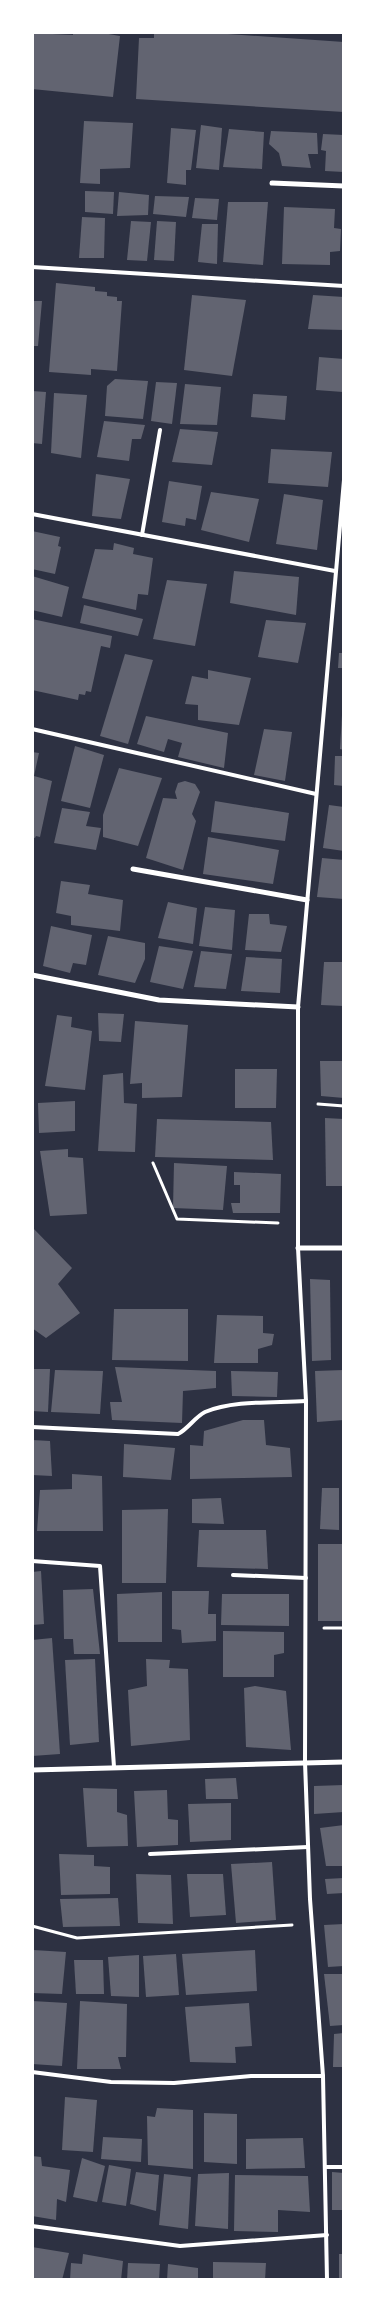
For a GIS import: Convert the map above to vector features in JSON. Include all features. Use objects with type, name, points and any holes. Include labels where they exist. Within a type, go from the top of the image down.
[{"type":"street","points":[[272,183],[344,186]]},
{"type":"street","points":[[133,869],[307,900]]},
{"type":"street","points":[[32,975],[159,1000],[298,1007]]},
{"type":"street","points":[[298,1248],[344,1248]]},
{"type":"street","points":[[32,1770],[344,1762]]},
{"type":"lane","points":[[32,267],[344,286]]},
{"type":"lane","points":[[142,535],[160,430]]},
{"type":"lane","points":[[327,2280],[324,2076],[312,1924],[305,1762],[306,1401],[298,1248],[300,1103],[298,1007],[344,480]]},
{"type":"lane","points":[[32,514],[335,571]]},
{"type":"lane","points":[[32,730],[316,794]]},
{"type":"lane","points":[[32,1427],[178,1434],[186,1430],[202,1414],[220,1406],[306,1401]]},
{"type":"lane","points":[[32,1561],[100,1566],[114,1767]]},
{"type":"lane","points":[[233,1575],[306,1578]]},
{"type":"lane","points":[[150,1854],[308,1847]]},
{"type":"lane","points":[[32,2072],[110,2082],[174,2083],[251,2076],[324,2076]]},
{"type":"lane","points":[[326,2167],[344,2167]]},
{"type":"lane","points":[[32,2226],[180,2246],[327,2235]]},
{"type":"path","points":[[300,1103],[344,1106]]},
{"type":"path","points":[[153,1163],[178,1220],[299,1224]]},
{"type":"path","points":[[315,1628],[344,1628]]},
{"type":"path","points":[[32,1926],[77,1938],[312,1924]]},
{"type":"building","points":[[73,32],[97,32],[120,36],[113,97],[32,89],[32,33],[73,35]]},
{"type":"building","points":[[154,32],[200,32],[344,42],[344,112],[136,99],[139,38],[154,38]]},
{"type":"building","points":[[84,121],[133,123],[130,168],[100,169],[100,184],[80,183]]},
{"type":"building","points":[[201,125],[222,128],[219,170],[196,168]]},
{"type":"building","points":[[171,128],[196,130],[191,170],[186,170],[186,185],[167,183]]},
{"type":"building","points":[[229,129],[264,132],[262,169],[223,167]]},
{"type":"building","points":[[271,131],[317,133],[318,154],[308,154],[311,168],[282,166],[279,153],[269,144]]},
{"type":"building","points":[[323,134],[344,135],[344,172],[325,171],[326,151],[321,150]]},
{"type":"building","points":[[85,191],[114,192],[113,214],[85,212]]},
{"type":"building","points":[[119,192],[149,195],[148,215],[117,216]]},
{"type":"building","points":[[155,196],[189,197],[186,217],[153,214]]},
{"type":"building","points":[[195,198],[219,199],[217,220],[192,218]]},
{"type":"building","points":[[228,202],[268,202],[263,265],[223,262]]},
{"type":"building","points":[[284,207],[335,209],[334,228],[341,229],[340,251],[330,252],[330,265],[282,264]]},
{"type":"building","points":[[82,217],[105,218],[104,258],[79,258]]},
{"type":"building","points":[[131,221],[151,222],[147,261],[127,260]]},
{"type":"building","points":[[157,221],[176,222],[174,261],[154,260]]},
{"type":"building","points":[[202,224],[218,224],[217,264],[198,262]]},
{"type":"building","points":[[56,283],[95,287],[95,291],[107,292],[107,296],[117,297],[117,301],[122,301],[117,371],[91,369],[91,375],[49,372]]},
{"type":"building","points":[[192,295],[246,300],[232,376],[184,370]]},
{"type":"building","points":[[313,295],[344,297],[344,330],[308,329]]},
{"type":"building","points":[[32,301],[42,301],[38,346],[34,346],[34,351]]},
{"type":"building","points":[[319,357],[344,359],[343,392],[316,390]]},
{"type":"building","points":[[115,379],[148,381],[143,419],[105,416],[107,386]]},
{"type":"building","points":[[156,382],[177,383],[172,424],[151,421]]},
{"type":"building","points":[[185,384],[221,387],[217,425],[180,424]]},
{"type":"building","points":[[32,391],[46,392],[42,444],[32,443]]},
{"type":"building","points":[[54,393],[87,395],[81,458],[51,453]]},
{"type":"building","points":[[253,394],[287,396],[285,420],[251,417]]},
{"type":"building","points":[[104,421],[145,425],[141,439],[132,439],[129,461],[97,457]]},
{"type":"building","points":[[180,429],[218,432],[212,465],[172,462]]},
{"type":"building","points":[[271,449],[332,452],[328,487],[268,483]]},
{"type":"building","points":[[96,474],[130,479],[121,519],[92,516]]},
{"type":"building","points":[[169,481],[202,486],[196,520],[186,518],[185,526],[162,522]]},
{"type":"building","points":[[211,492],[259,499],[249,542],[201,530]]},
{"type":"building","points":[[284,494],[323,500],[317,550],[276,544]]},
{"type":"building","points":[[32,531],[60,537],[58,546],[61,547],[55,574],[32,569]]},
{"type":"building","points":[[114,543],[134,548],[133,554],[153,558],[148,595],[138,594],[136,610],[82,598],[95,549],[113,550]]},
{"type":"building","points":[[234,571],[299,577],[296,615],[230,603]]},
{"type":"building","points":[[32,576],[69,587],[62,617],[32,610]]},
{"type":"building","points":[[167,580],[207,584],[195,646],[153,639]]},
{"type":"building","points":[[84,605],[143,619],[138,636],[80,623]]},
{"type":"building","points":[[32,619],[112,636],[110,648],[101,646],[91,692],[86,691],[85,695],[79,694],[78,700],[32,690]]},
{"type":"building","points":[[266,620],[306,623],[298,663],[258,657]]},
{"type":"building","points":[[342,648],[344,648],[344,668],[338,668],[339,653],[342,653]]},
{"type":"building","points":[[125,654],[153,660],[128,744],[100,736]]},
{"type":"building","points":[[208,670],[251,678],[239,725],[198,720],[198,705],[185,704],[192,676],[208,679]]},
{"type":"building","points":[[342,715],[344,715],[344,750],[340,749]]},
{"type":"building","points":[[146,716],[228,733],[224,768],[178,757],[182,743],[168,739],[164,752],[137,744]]},
{"type":"building","points":[[264,729],[292,732],[285,781],[254,775]]},
{"type":"building","points":[[75,746],[104,755],[90,808],[61,801]]},
{"type":"building","points":[[32,752],[39,753],[34,776],[52,781],[40,837],[36,836],[35,838],[32,837]]},
{"type":"building","points":[[335,756],[344,756],[344,786],[334,785]]},
{"type":"building","points":[[119,768],[162,778],[138,846],[103,837],[103,815]]},
{"type":"building","points":[[185,781],[195,784],[200,792],[192,814],[196,821],[183,870],[146,858],[163,798],[177,799],[175,792],[178,783]]},
{"type":"building","points":[[215,801],[289,813],[285,841],[211,832]]},
{"type":"building","points":[[329,805],[344,807],[344,851],[323,848]]},
{"type":"building","points":[[62,808],[90,812],[86,826],[101,828],[96,850],[54,843]]},
{"type":"building","points":[[208,837],[279,850],[273,884],[203,874]]},
{"type":"building","points":[[322,858],[344,860],[344,899],[317,897]]},
{"type":"building","points":[[61,881],[90,885],[88,894],[123,900],[120,931],[71,925],[71,916],[56,913]]},
{"type":"building","points":[[168,902],[197,908],[193,944],[158,938]]},
{"type":"building","points":[[205,907],[235,910],[232,950],[199,946]]},
{"type":"building","points":[[249,914],[269,914],[270,924],[287,926],[281,952],[245,950]]},
{"type":"building","points":[[51,926],[92,935],[86,965],[73,963],[70,973],[43,966]]},
{"type":"building","points":[[108,936],[145,943],[145,959],[135,983],[98,975]]},
{"type":"building","points":[[159,946],[193,951],[183,989],[150,982]]},
{"type":"building","points":[[201,951],[232,954],[226,989],[194,987]]},
{"type":"building","points":[[246,957],[282,959],[280,993],[241,991]]},
{"type":"building","points":[[324,962],[344,962],[344,1006],[321,1005]]},
{"type":"building","points":[[98,1013],[124,1014],[121,1042],[99,1041]]},
{"type":"building","points":[[57,1015],[72,1017],[71,1027],[92,1031],[85,1090],[45,1086]]},
{"type":"building","points":[[135,1021],[188,1025],[182,1097],[142,1098],[142,1083],[130,1084]]},
{"type":"building","points":[[320,1061],[344,1061],[344,1098],[321,1096]]},
{"type":"building","points":[[235,1069],[277,1069],[276,1108],[235,1108]]},
{"type":"building","points":[[123,1073],[124,1103],[137,1104],[135,1152],[98,1151],[103,1075]]},
{"type":"building","points":[[75,1101],[75,1131],[39,1133],[38,1103]]},
{"type":"building","points":[[325,1118],[344,1119],[344,1186],[326,1186]]},
{"type":"building","points":[[157,1119],[271,1122],[273,1160],[155,1157]]},
{"type":"building","points":[[68,1149],[68,1157],[83,1158],[87,1214],[50,1216],[40,1151]]},
{"type":"building","points":[[174,1163],[227,1166],[223,1210],[173,1208]]},
{"type":"building","points":[[234,1172],[281,1174],[280,1213],[233,1213],[231,1203],[240,1203],[240,1185],[234,1185]]},
{"type":"building","points":[[32,1227],[72,1268],[58,1284],[80,1313],[46,1338],[32,1328]]},
{"type":"building","points":[[310,1279],[330,1280],[331,1360],[312,1361]]},
{"type":"building","points":[[114,1309],[188,1309],[188,1361],[112,1360]]},
{"type":"building","points":[[217,1315],[263,1316],[263,1333],[274,1334],[272,1345],[258,1349],[258,1363],[214,1363]]},
{"type":"building","points":[[115,1367],[216,1371],[216,1388],[183,1391],[182,1423],[112,1420],[110,1402],[122,1402]]},
{"type":"building","points":[[32,1369],[50,1369],[48,1412],[32,1411]]},
{"type":"building","points":[[55,1370],[103,1371],[100,1414],[51,1412]]},
{"type":"building","points":[[344,1370],[344,1420],[317,1422],[315,1371]]},
{"type":"building","points":[[231,1371],[278,1372],[277,1397],[232,1396]]},
{"type":"building","points":[[243,1420],[264,1420],[266,1445],[290,1448],[292,1477],[190,1479],[190,1445],[203,1446],[204,1431]]},
{"type":"building","points":[[32,1440],[50,1441],[52,1476],[32,1475]]},
{"type":"building","points":[[124,1444],[175,1448],[171,1480],[123,1477]]},
{"type":"building","points":[[72,1474],[102,1476],[103,1531],[37,1531],[40,1490],[72,1489]]},
{"type":"building","points":[[322,1488],[339,1488],[339,1530],[320,1529]]},
{"type":"building","points":[[221,1498],[224,1524],[192,1523],[192,1499]]},
{"type":"building","points":[[168,1509],[166,1583],[122,1583],[122,1510]]},
{"type":"building","points":[[199,1530],[266,1530],[268,1569],[197,1567]]},
{"type":"building","points":[[318,1544],[344,1544],[344,1621],[318,1621]]},
{"type":"building","points":[[41,1571],[44,1624],[32,1625],[32,1572]]},
{"type":"building","points":[[93,1589],[100,1654],[74,1654],[73,1639],[64,1639],[63,1590]]},
{"type":"building","points":[[172,1591],[209,1591],[208,1614],[216,1614],[216,1641],[182,1643],[181,1630],[172,1629]]},
{"type":"building","points":[[162,1592],[162,1642],[118,1642],[117,1594]]},
{"type":"building","points":[[222,1594],[289,1594],[289,1626],[221,1625]]},
{"type":"building","points":[[223,1631],[284,1632],[284,1653],[274,1655],[274,1677],[223,1677]]},
{"type":"building","points":[[52,1638],[60,1754],[32,1756],[32,1640]]},
{"type":"building","points":[[95,1659],[99,1742],[70,1745],[65,1660]]},
{"type":"building","points":[[146,1659],[170,1660],[169,1668],[188,1669],[190,1740],[131,1746],[128,1690],[147,1686]]},
{"type":"building","points":[[255,1686],[286,1691],[291,1750],[246,1747],[244,1688]]},
{"type":"building","points":[[236,1778],[238,1799],[206,1799],[205,1779]]},
{"type":"building","points":[[344,1785],[344,1812],[314,1814],[314,1786]]},
{"type":"building","points":[[83,1788],[117,1789],[117,1812],[127,1815],[128,1846],[87,1847]]},
{"type":"building","points":[[167,1790],[168,1819],[178,1820],[178,1845],[137,1847],[134,1791]]},
{"type":"building","points":[[231,1803],[231,1840],[190,1842],[188,1804]]},
{"type":"building","points":[[344,1825],[344,1866],[326,1866],[320,1828]]},
{"type":"building","points":[[59,1854],[94,1855],[94,1866],[110,1867],[110,1894],[61,1895]]},
{"type":"building","points":[[272,1862],[276,1920],[236,1923],[231,1864]]},
{"type":"building","points":[[136,1874],[171,1875],[173,1924],[138,1923]]},
{"type":"building","points":[[187,1874],[223,1874],[226,1915],[190,1917]]},
{"type":"building","points":[[344,1878],[344,1893],[327,1894],[325,1879]]},
{"type":"building","points":[[118,1898],[120,1926],[63,1927],[60,1899]]},
{"type":"building","points":[[344,1924],[344,1966],[328,1967],[324,1925]]},
{"type":"building","points":[[33,1950],[66,1952],[62,1994],[32,1993]]},
{"type":"building","points":[[255,1950],[257,1991],[186,1995],[182,1954]]},
{"type":"building","points":[[176,1954],[179,1995],[146,1997],[143,1956]]},
{"type":"building","points":[[139,1955],[139,1997],[111,1996],[108,1957]]},
{"type":"building","points":[[74,1960],[103,1960],[104,1994],[76,1994]]},
{"type":"building","points":[[324,1974],[344,1974],[344,2025],[330,2026]]},
{"type":"building","points":[[32,2001],[67,2003],[62,2066],[32,2064]]},
{"type":"building","points":[[80,2001],[127,2004],[126,2057],[118,2057],[121,2069],[77,2069]]},
{"type":"building","points":[[249,2003],[252,2046],[235,2047],[236,2063],[190,2062],[185,2007]]},
{"type":"building","points":[[344,2033],[344,2067],[333,2067],[334,2034]]},
{"type":"building","points":[[65,2097],[97,2100],[93,2152],[62,2150]]},
{"type":"building","points":[[157,2108],[193,2110],[193,2169],[148,2165],[147,2116],[155,2117]]},
{"type":"building","points":[[204,2113],[237,2114],[237,2164],[204,2162]]},
{"type":"building","points":[[103,2137],[142,2139],[141,2162],[101,2159]]},
{"type":"building","points":[[303,2138],[305,2168],[246,2169],[246,2139]]},
{"type":"building","points":[[32,2156],[41,2157],[42,2166],[70,2170],[66,2202],[57,2199],[56,2220],[32,2216]]},
{"type":"building","points":[[82,2158],[105,2166],[97,2202],[73,2197]]},
{"type":"building","points":[[109,2165],[131,2169],[126,2206],[102,2202]]},
{"type":"building","points":[[136,2172],[159,2175],[156,2211],[130,2204]]},
{"type":"building","points":[[332,2172],[344,2173],[344,2210],[332,2210]]},
{"type":"building","points":[[229,2173],[228,2229],[195,2226],[198,2174]]},
{"type":"building","points":[[164,2174],[191,2177],[188,2229],[159,2225]]},
{"type":"building","points":[[235,2175],[308,2176],[310,2212],[278,2210],[278,2232],[234,2231]]},
{"type":"building","points":[[32,2247],[69,2253],[62,2280],[32,2280]]},
{"type":"building","points":[[83,2254],[123,2261],[121,2280],[70,2280],[71,2263],[82,2264]]},
{"type":"building","points":[[339,2254],[344,2254],[344,2280],[339,2280]]},
{"type":"building","points":[[213,2262],[266,2263],[265,2280],[213,2280]]},
{"type":"building","points":[[128,2263],[160,2264],[159,2280],[127,2280]]},
{"type":"building","points":[[168,2264],[198,2268],[198,2280],[167,2280]]}]
